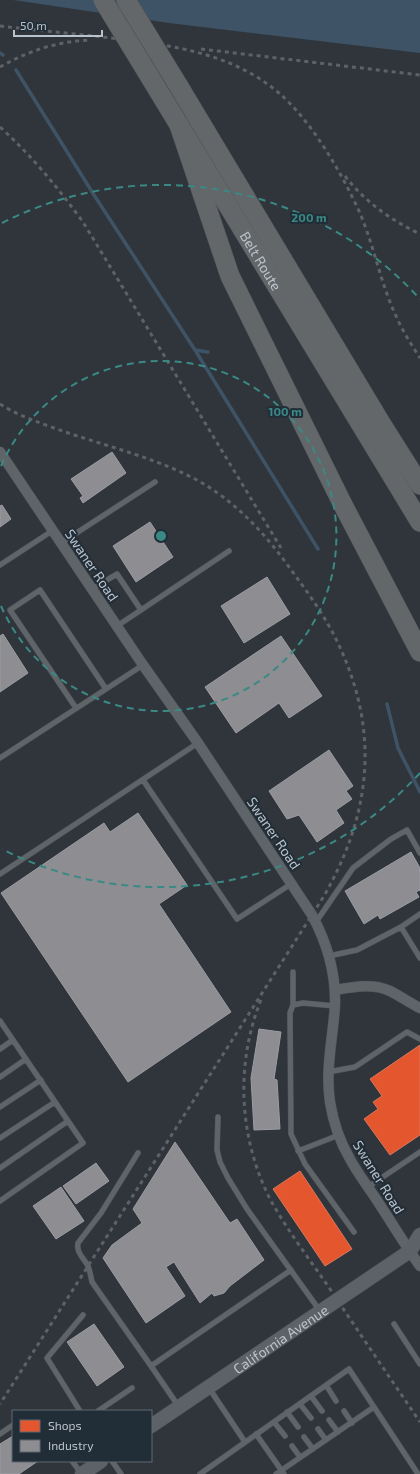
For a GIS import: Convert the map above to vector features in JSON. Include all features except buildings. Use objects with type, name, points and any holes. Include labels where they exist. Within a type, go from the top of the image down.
[{"type":"highway","name":"Belt Route","points":[[103,0],[420,522]]},
{"type":"highway","name":"Belt Route","points":[[126,0],[420,485]]},
{"type":"highway","points":[[179,125],[230,276],[342,503],[420,652]]},
{"type":"highway","points":[[354,377],[420,461]]},
{"type":"main road","name":"California Avenue","points":[[152,1425],[320,1311],[415,1250],[420,1235]]},
{"type":"main road","points":[[81,1474],[99,1462]]},
{"type":"street","name":"Swaner Road","points":[[0,452],[3,463],[52,531],[198,743],[316,922],[325,942],[334,973],[335,1006],[328,1072],[330,1102],[339,1135],[350,1160],[368,1188],[415,1250],[420,1266]]},
{"type":"street","points":[[335,990],[352,987],[377,987],[390,991],[420,1008]]},
{"type":"lane","points":[[61,544],[155,482]]},
{"type":"lane","points":[[0,565],[52,531]]},
{"type":"lane","points":[[117,626],[229,552]]},
{"type":"lane","points":[[92,589],[117,574],[141,610]]},
{"type":"lane","points":[[76,708],[10,610],[40,590],[106,689]]},
{"type":"lane","points":[[0,758],[143,665]]},
{"type":"lane","points":[[0,874],[198,743]]},
{"type":"lane","points":[[143,780],[237,919],[291,884]]},
{"type":"lane","points":[[316,922],[353,868],[391,839],[407,830],[420,853]]},
{"type":"lane","points":[[329,956],[357,950],[401,927],[420,914]]},
{"type":"lane","points":[[401,927],[420,958]]},
{"type":"lane","points":[[293,972],[294,1005],[290,1013],[291,1134],[305,1164],[354,1232]]},
{"type":"lane","points":[[294,1005],[304,1003],[335,1006]]},
{"type":"lane","points":[[0,1021],[83,1143],[0,1201]]},
{"type":"lane","points":[[328,1072],[355,1067],[407,1032],[420,1039]]},
{"type":"lane","points":[[0,1049],[13,1040]]},
{"type":"lane","points":[[0,1076],[26,1059]]},
{"type":"lane","points":[[0,1108],[41,1080]]},
{"type":"lane","points":[[0,1138],[55,1102]]},
{"type":"lane","points":[[218,1117],[217,1150],[220,1162],[228,1178],[247,1209],[320,1311]]},
{"type":"lane","points":[[0,1168],[68,1121]]},
{"type":"lane","points":[[298,1151],[339,1135]]},
{"type":"lane","points":[[138,1152],[102,1213],[78,1243],[78,1246],[80,1254],[88,1267],[92,1282],[179,1407]]},
{"type":"lane","points":[[368,1188],[420,1152]]},
{"type":"lane","points":[[151,1366],[291,1270]]},
{"type":"lane","points":[[79,1410],[47,1358],[83,1315]]},
{"type":"lane","points":[[394,1324],[420,1364]]},
{"type":"lane","points":[[200,1474],[349,1369],[418,1474]]},
{"type":"lane","points":[[326,1385],[336,1400]]},
{"type":"lane","points":[[209,1387],[245,1442]]},
{"type":"lane","points":[[99,1410],[132,1388]]},
{"type":"lane","points":[[311,1396],[322,1411]]},
{"type":"lane","points":[[300,1404],[311,1418]]},
{"type":"lane","points":[[276,1474],[282,1472],[300,1457],[374,1407]]},
{"type":"lane","points":[[344,1411],[352,1422]]},
{"type":"lane","points":[[288,1412],[298,1427]]},
{"type":"lane","points":[[329,1420],[338,1432]]},
{"type":"lane","points":[[274,1422],[285,1436]]},
{"type":"lane","points":[[0,1434],[12,1426]]},
{"type":"lane","points":[[318,1429],[326,1440]]},
{"type":"lane","points":[[256,1434],[282,1472]]},
{"type":"lane","points":[[304,1437],[313,1449]]},
{"type":"lane","points":[[292,1446],[300,1457]]},
{"type":"lane","points":[[73,1462],[81,1474]]},
{"type":"lane","points":[[113,1462],[121,1474]]},
{"type":"water","points":[[13,0],[420,0],[420,53],[169,23]]},
{"type":"waterway","points":[[16,70],[94,195],[195,350],[318,549]]},
{"type":"waterway","points":[[195,350],[208,352]]},
{"type":"waterway","points":[[387,704],[398,748],[420,792]]},
{"type":"railway","points":[[0,26],[149,43],[196,52],[240,68],[261,79],[280,94],[292,105],[314,133],[325,148],[344,180],[359,211],[369,237],[390,303],[401,326],[420,358]]},
{"type":"railway","points":[[0,67],[21,56],[44,48],[67,42],[91,40]]},
{"type":"railway","points":[[201,49],[420,75]]},
{"type":"railway","points":[[0,127],[23,149],[44,173],[83,222],[281,548]]},
{"type":"railway","points":[[345,176],[361,194],[379,210],[420,234]]},
{"type":"railway","points":[[0,404],[20,415],[40,423],[143,457],[178,471],[211,488],[252,522],[286,563],[316,605],[333,633],[354,684],[362,715],[365,746],[364,777],[359,807],[351,837],[324,896],[0,1404]]},
{"type":"railway","points":[[261,1000],[253,1024],[247,1050],[244,1075],[244,1101],[247,1126],[252,1151],[260,1176],[270,1199],[284,1222],[420,1422]]}]
